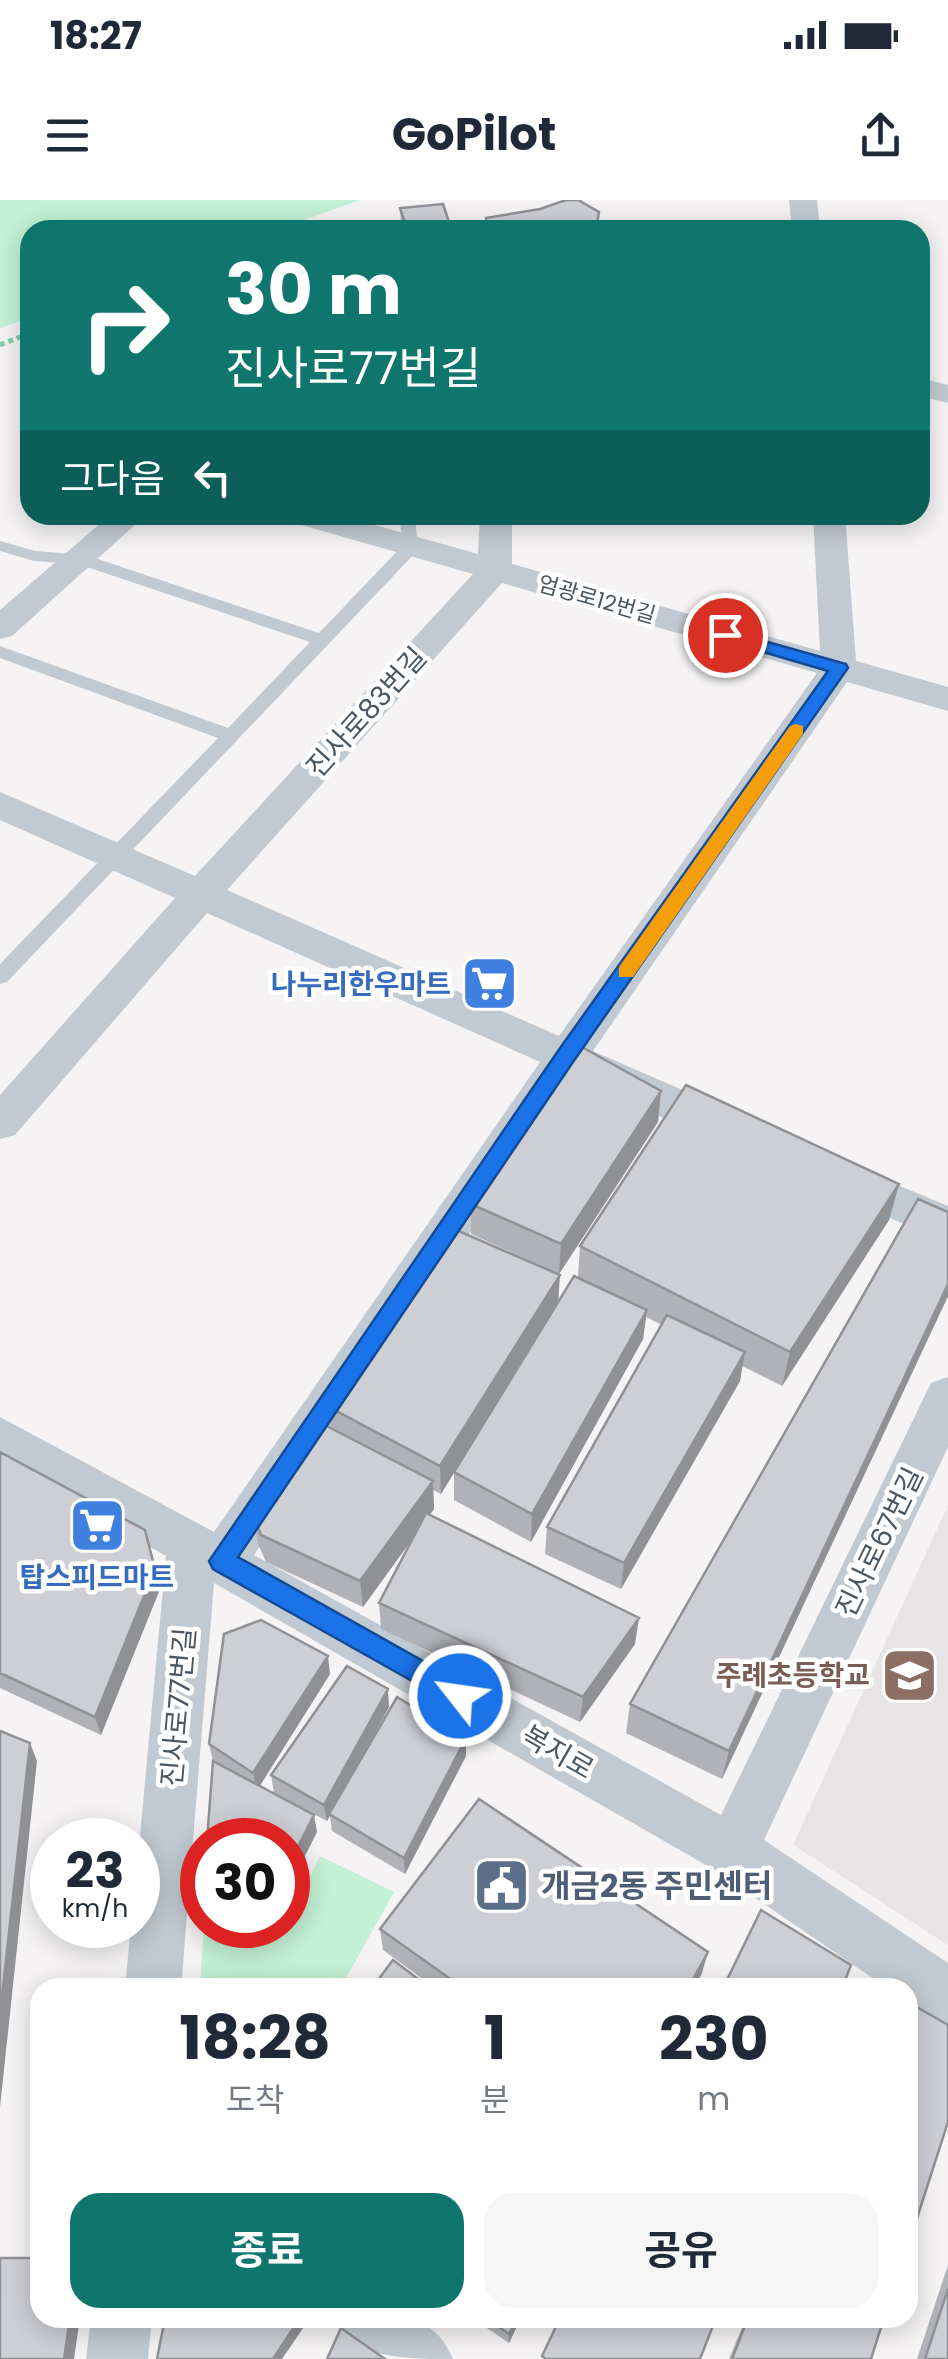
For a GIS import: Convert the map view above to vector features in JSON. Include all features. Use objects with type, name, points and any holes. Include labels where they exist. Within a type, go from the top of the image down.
[{"type":"street","points":[[0,628],[119,525]]},
{"type":"street","name":"엄광로12번길","points":[[374,525],[409,530],[495,570],[948,699]]},
{"type":"street","points":[[495,570],[496,525]]},
{"type":"street","points":[[829,525],[840,668]]},
{"type":"street","name":"진사로83번길","points":[[0,1123],[200,895],[495,570]]},
{"type":"street","name":"진사로77번길","points":[[154,1978],[207,1554],[566,1057],[840,668]]},
{"type":"street","points":[[0,805],[948,1225]]},
{"type":"street","name":"진사로67번길","points":[[732,1850],[948,1396]]},
{"type":"street","name":"복지로","points":[[0,1437],[732,1850],[948,1996]]},
{"type":"street","points":[[117,2359],[121,2328]]},
{"type":"street","points":[[377,2328],[422,2359]]},
{"type":"lane","points":[[3,970],[321,640],[409,530]]},
{"type":"lane","points":[[0,546],[34,556],[80,559],[321,640]]},
{"type":"lane","points":[[0,652],[229,736]]},
{"type":"shaded area","name":"주례초등학교","points":[[948,1505],[948,1945],[793,1845]]},
{"type":"green space","points":[[0,200],[360,200],[304,220],[20,220],[20,321],[0,328]]},
{"type":"green space","points":[[320,1856],[394,1892],[346,1978],[201,1978],[203,1948],[310,1948],[310,1877]]},
{"type":"building","points":[[578,200],[599,212],[598,220],[486,220]]},
{"type":"building","points":[[443,204],[448,220],[404,220],[400,208]]},
{"type":"building","points":[[580,1046],[661,1091],[561,1244],[471,1204]]},
{"type":"building","points":[[686,1085],[899,1184],[790,1352],[580,1246]]},
{"type":"building","points":[[918,1199],[948,1212],[948,1284],[729,1751],[630,1704]]},
{"type":"building","points":[[454,1229],[560,1275],[440,1466],[329,1407]]},
{"type":"building","points":[[574,1276],[647,1310],[532,1514],[454,1472]]},
{"type":"building","points":[[667,1315],[745,1352],[624,1563],[547,1527]]},
{"type":"building","points":[[317,1421],[433,1481],[360,1581],[261,1535],[254,1517]]},
{"type":"building","points":[[0,1452],[145,1530],[155,1569],[95,1717],[0,1673]]},
{"type":"building","points":[[426,1513],[639,1618],[583,1697],[379,1603]]},
{"type":"building","points":[[261,1620],[328,1656],[253,1773],[209,1744],[224,1634]]},
{"type":"building","points":[[347,1666],[388,1689],[324,1805],[271,1775]]},
{"type":"building","points":[[397,1697],[466,1738],[404,1858],[329,1814]]},
{"type":"building","points":[[0,1731],[30,1743],[0,2014]]},
{"type":"building","points":[[213,1761],[314,1815],[310,1823],[310,1818],[209,1818]]},
{"type":"building","name":"개금2동 주민센터","points":[[479,1799],[708,1952],[694,1978],[449,1978],[380,1929]]},
{"type":"building","points":[[761,1910],[851,1965],[846,1978],[728,1978]]},
{"type":"building","points":[[393,1960],[417,1978],[380,1978]]},
{"type":"building","points":[[918,2008],[948,2025],[948,2122],[918,2215]]},
{"type":"building","points":[[0,2258],[30,2258],[30,2328],[69,2328],[64,2359],[0,2359]]},
{"type":"building","points":[[948,2289],[948,2359],[925,2359]]},
{"type":"building","points":[[163,2328],[293,2328],[273,2359],[157,2359]]},
{"type":"building","points":[[341,2328],[385,2359],[327,2359]]},
{"type":"building","points":[[555,2328],[712,2328],[700,2359],[542,2356]]},
{"type":"building","points":[[744,2328],[881,2328],[871,2359],[732,2359]]},
{"type":"slow traffic","points":[[626,972],[796,730]]},
{"type":"place","name":"나누리한우마트","points":[[490,984]]},
{"type":"place","name":"탑스피드마트","points":[[97,1526]]},
{"type":"place","name":"주례초등학교","points":[[909,1675]]},
{"type":"place","name":"개금2동 주민센터","points":[[502,1886]]},
{"type":"route","points":[[460,1696],[222,1561],[566,1057],[840,668],[725,635]]}]
